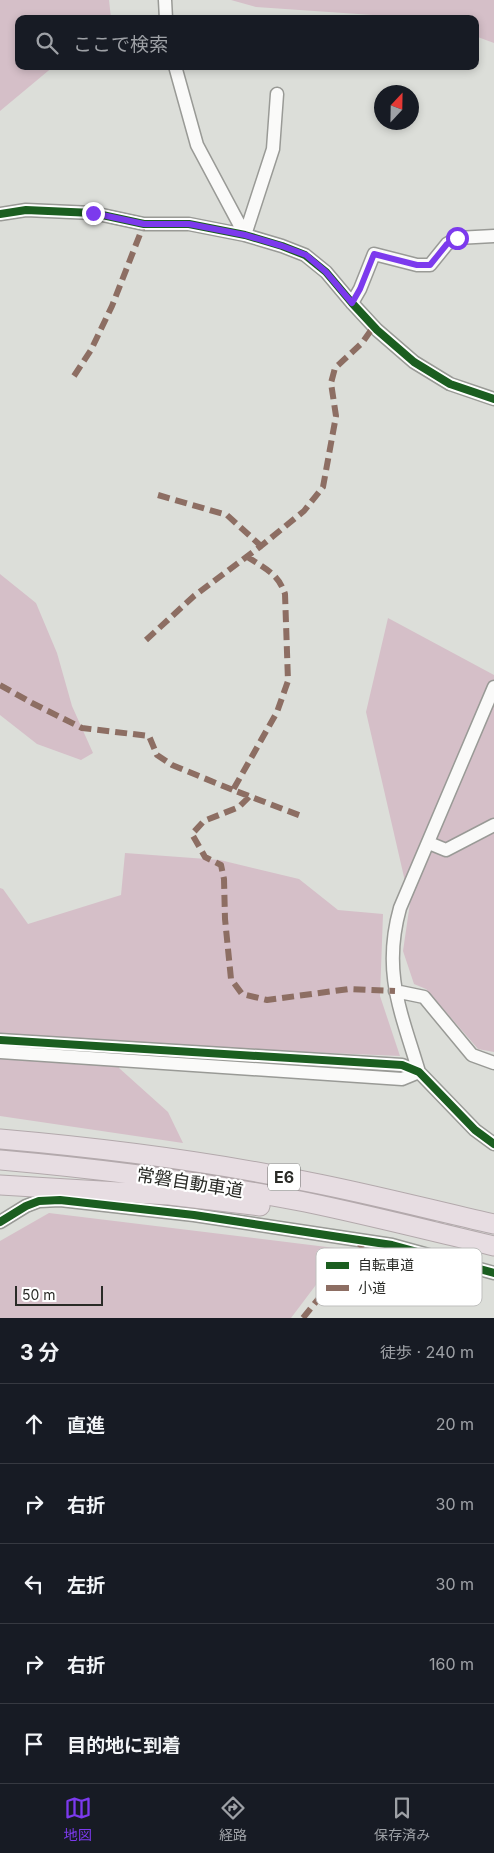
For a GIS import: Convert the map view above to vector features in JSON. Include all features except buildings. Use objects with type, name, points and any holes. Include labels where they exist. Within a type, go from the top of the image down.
[{"type":"highway","points":[[0,1132],[70,1145]]},
{"type":"highway","name":"常磐自動車道","points":[[0,1139],[70,1145],[168,1158],[308,1182],[494,1224]]},
{"type":"highway","name":"常磐自動車道","points":[[0,1160],[71,1166],[305,1202],[494,1246]]},
{"type":"highway","points":[[0,1185],[169,1195],[383,1219]]},
{"type":"street","points":[[165,0],[166,15]]},
{"type":"street","points":[[176,70],[197,145],[245,235]]},
{"type":"street","points":[[245,235],[273,148],[277,94]]},
{"type":"street","points":[[0,214],[26,210],[93,213],[144,224],[189,224],[245,235],[282,246],[306,255],[326,272],[377,330],[414,362],[450,384],[494,399]]},
{"type":"street","points":[[352,303],[360,289],[374,254],[417,265],[430,265],[447,244],[457,238],[494,236]]},
{"type":"street","points":[[419,1072],[395,991],[392,956],[394,930],[400,908],[494,687]]},
{"type":"street","points":[[428,843],[446,850],[494,825]]},
{"type":"street","points":[[395,991],[424,997],[472,1055],[494,1063]]},
{"type":"street","points":[[0,1040],[402,1066],[419,1072],[475,1130],[494,1144]]},
{"type":"street","points":[[0,1052],[402,1079],[419,1072]]},
{"type":"street","points":[[0,1222],[26,1206],[39,1201],[60,1200],[194,1215],[403,1248]]},
{"type":"shaded area","points":[[0,0],[109,0],[111,15],[15,15],[15,70],[49,70],[0,111]]},
{"type":"shaded area","points":[[231,0],[494,0],[494,43],[479,37],[479,15],[373,15],[256,7]]},
{"type":"shaded area","points":[[0,574],[36,603],[57,653],[72,706],[93,753],[81,760],[37,744],[0,715]]},
{"type":"shaded area","points":[[388,618],[494,675],[494,1052],[478,1049],[426,989],[414,984],[403,951],[410,903],[366,712]]},
{"type":"shaded area","points":[[125,853],[220,860],[299,879],[338,910],[383,914],[380,996],[400,1056],[116,1044],[119,1068],[168,1112],[183,1143],[0,1116],[0,888],[3,889],[28,924],[121,895]]},
{"type":"shaded area","points":[[49,1213],[335,1248],[316,1248],[316,1285],[291,1318],[0,1318],[0,1241]]},
{"type":"marked path","points":[[74,376],[91,350],[112,306],[144,224]]},
{"type":"marked path","points":[[146,640],[194,596],[304,511],[323,487],[336,416],[331,383],[335,368],[362,343],[374,326]]},
{"type":"marked path","points":[[158,495],[227,515],[261,546]]},
{"type":"marked path","points":[[246,556],[274,576],[285,594],[288,681],[277,712],[233,790],[304,817]]},
{"type":"marked path","points":[[0,685],[82,728],[149,736],[157,755],[172,765],[233,790]]},
{"type":"marked path","points":[[249,797],[239,807],[204,821],[192,834],[205,857],[221,865],[224,879],[225,919],[231,979],[242,994],[267,1000],[349,989],[395,991]]},
{"type":"marked path","points":[[359,1248],[365,1241]]},
{"type":"marked path","points":[[303,1318],[316,1302]]},
{"type":"cycle path","points":[[0,214],[26,210],[93,213],[144,224],[189,224],[245,235],[282,246],[305,255],[326,272],[377,330],[414,362],[450,384],[494,399]]},
{"type":"cycle path","points":[[0,1040],[402,1065],[419,1072],[475,1130],[494,1144]]},
{"type":"cycle path","points":[[0,1222],[26,1206],[39,1201],[60,1200],[194,1215],[403,1248]]},
{"type":"cycle path","points":[[482,1270],[494,1273]]},
{"type":"route","points":[[93,213],[144,224],[189,224],[245,235],[282,246],[306,255],[326,272],[352,303],[360,289],[374,254],[417,265],[430,265],[447,244],[457,238]]}]
